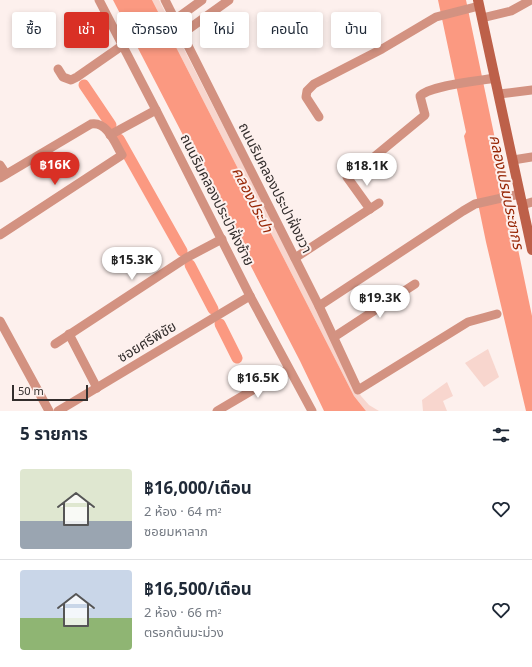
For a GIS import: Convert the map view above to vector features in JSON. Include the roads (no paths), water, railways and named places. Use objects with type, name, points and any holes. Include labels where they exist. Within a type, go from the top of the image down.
[{"type":"main road","points":[[476,5],[482,18],[520,194],[527,204],[532,250]]},
{"type":"street","name":"ถนนริมคลองประปาฝั่งซ้าย","points":[[99,0],[117,34]]},
{"type":"street","name":"ถนนริมคลองประปาฝั่งขวา","points":[[165,0],[172,12]]},
{"type":"street","points":[[186,12],[202,0]]},
{"type":"street","points":[[192,27],[229,0]]},
{"type":"street","points":[[482,18],[511,11],[531,0]]},
{"type":"street","points":[[319,117],[306,97],[307,91],[314,84],[382,49],[439,15],[476,5]]},
{"type":"street","points":[[58,69],[63,78],[71,80],[119,48]]},
{"type":"street","name":"ถนนริมคลองประปาฝั่งซ้าย","points":[[125,48],[250,296],[312,411]]},
{"type":"street","name":"ถนนริมคลองประปาฝั่งขวา","points":[[190,48],[319,306],[358,390],[468,322],[497,314]]},
{"type":"street","points":[[368,162],[425,115],[420,100],[423,93],[452,85],[495,78]]},
{"type":"street","points":[[499,94],[532,90]]},
{"type":"street","points":[[110,135],[156,110]]},
{"type":"street","points":[[0,165],[3,176],[91,124],[97,123],[110,135],[122,155],[0,236]]},
{"type":"street","points":[[513,160],[532,157]]},
{"type":"street","points":[[347,177],[370,209]]},
{"type":"street","points":[[319,306],[462,211],[476,204],[520,194]]},
{"type":"street","points":[[295,258],[379,203]]},
{"type":"street","points":[[54,344],[186,258],[222,239]]},
{"type":"street","points":[[334,337],[415,284]]},
{"type":"street","name":"ซอยศรีพิชัย","points":[[58,411],[250,296]]},
{"type":"street","points":[[0,321],[49,411]]},
{"type":"street","points":[[69,334],[97,388]]},
{"type":"street","points":[[217,411],[288,369]]},
{"type":"water","points":[[113,0],[152,0],[158,12],[119,12]]},
{"type":"water","name":"คลองเปรมประชากร","points":[[438,0],[466,0],[532,316],[532,411],[526,411],[486,242],[464,136],[466,132]]},
{"type":"water","name":"คลองประปา","points":[[138,48],[176,48],[354,396],[366,411],[324,411],[300,361]]},
{"type":"waterway","points":[[84,85],[111,125]]},
{"type":"waterway","points":[[119,139],[182,251]]},
{"type":"waterway","points":[[190,265],[213,309]]},
{"type":"waterway","points":[[220,324],[237,358]]}]
